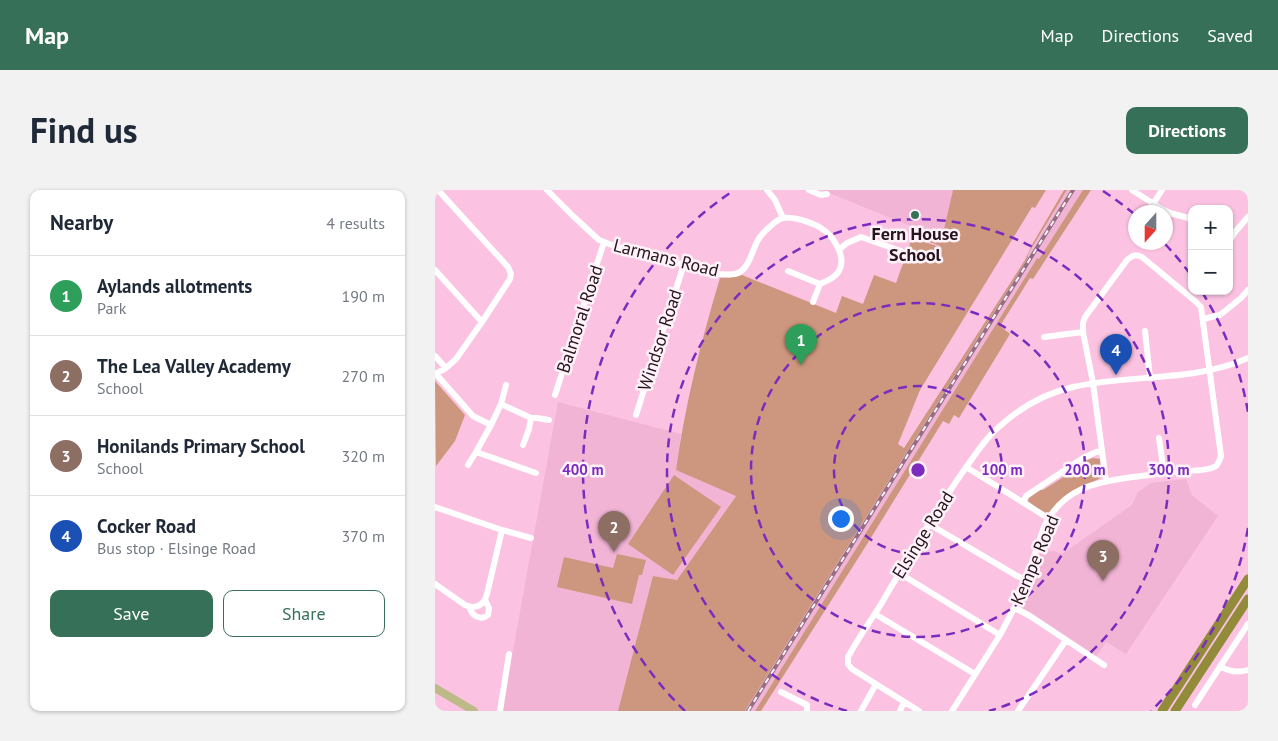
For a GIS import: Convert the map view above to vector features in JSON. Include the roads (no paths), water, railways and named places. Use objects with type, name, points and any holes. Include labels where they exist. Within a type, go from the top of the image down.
[{"type":"highway","points":[[1162,711],[1248,580]]},
{"type":"highway","points":[[1175,711],[1248,599]]},
{"type":"main road","points":[[435,688],[474,711]]},
{"type":"street","points":[[438,190],[508,267],[511,274],[510,279],[483,322],[456,359],[446,368],[435,374],[473,416],[491,425]]},
{"type":"street","name":"Larmans Road","points":[[547,190],[599,240],[617,247],[719,274],[735,274],[744,269],[758,239],[768,228],[783,218]]},
{"type":"street","points":[[767,190],[775,200],[783,218],[800,220],[821,228],[831,237],[839,249],[840,270],[831,279],[820,284],[813,302]]},
{"type":"street","points":[[809,190],[821,195],[827,194]]},
{"type":"street","points":[[1153,204],[1161,190]]},
{"type":"street","points":[[1135,191],[1153,204],[1169,212],[1188,218]]},
{"type":"street","points":[[1233,231],[1248,217]]},
{"type":"street","points":[[839,249],[861,237],[901,251]]},
{"type":"street","name":"Balmoral Road","points":[[555,395],[604,242]]},
{"type":"street","points":[[1106,481],[1083,323],[1085,317],[1132,255],[1143,257],[1201,307],[1210,370]]},
{"type":"street","name":"Windsor Road","points":[[636,415],[685,264]]},
{"type":"street","points":[[435,270],[483,322]]},
{"type":"street","points":[[788,271],[820,284]]},
{"type":"street","points":[[1203,319],[1220,314],[1241,298],[1248,290]]},
{"type":"street","points":[[1044,337],[1083,332]]},
{"type":"street","points":[[1145,332],[1150,378]]},
{"type":"street","points":[[435,356],[446,368]]},
{"type":"street","name":"Elsinge Road","points":[[877,684],[852,669],[848,664],[848,657],[966,467],[999,426],[1028,405],[1055,392],[1071,387],[1210,370],[1232,366],[1248,358]]},
{"type":"street","name":"Kempe Road","points":[[952,711],[1015,608],[1048,518],[1060,504],[1085,487],[1106,481],[1204,470],[1216,466],[1221,456],[1210,370]]},
{"type":"street","points":[[468,465],[501,404],[506,385]]},
{"type":"street","points":[[501,404],[531,418],[549,420]]},
{"type":"street","points":[[523,445],[531,418]]},
{"type":"street","points":[[1159,438],[1164,473]]},
{"type":"street","name":"Kempe Road","points":[[1023,502],[1027,496],[1083,458],[1102,451]]},
{"type":"street","points":[[476,452],[536,473]]},
{"type":"street","points":[[966,467],[1048,518]]},
{"type":"street","points":[[435,507],[531,538]]},
{"type":"street","points":[[929,524],[1026,580]]},
{"type":"street","points":[[435,584],[465,605],[475,608],[480,606],[487,594],[502,530]]},
{"type":"street","points":[[899,573],[1000,635]]},
{"type":"street","points":[[470,607],[473,614],[481,618],[486,617],[489,608],[485,600]]},
{"type":"street","points":[[1015,608],[1104,665]]},
{"type":"street","points":[[875,614],[975,674]]},
{"type":"street","points":[[1195,705],[1248,624]]},
{"type":"street","points":[[1019,711],[1065,640]]},
{"type":"street","points":[[499,711],[509,654]]},
{"type":"street","points":[[1220,666],[1231,671],[1240,672],[1248,670]]},
{"type":"street","points":[[861,711],[877,684],[915,710]]},
{"type":"street","points":[[781,692],[807,705],[807,711]]},
{"type":"street","points":[[900,711],[904,702]]},
{"type":"railway","points":[[748,711],[1073,190]]},
{"type":"place","name":"Fern House School","points":[[915,215]]},
{"type":"place","name":"Aylands allotments","points":[[801,365]]},
{"type":"place","name":"Cocker Road","points":[[1116,375]]},
{"type":"place","name":"The Lea Valley Academy","points":[[614,552]]},
{"type":"place","name":"Honilands Primary School","points":[[1103,581]]}]
